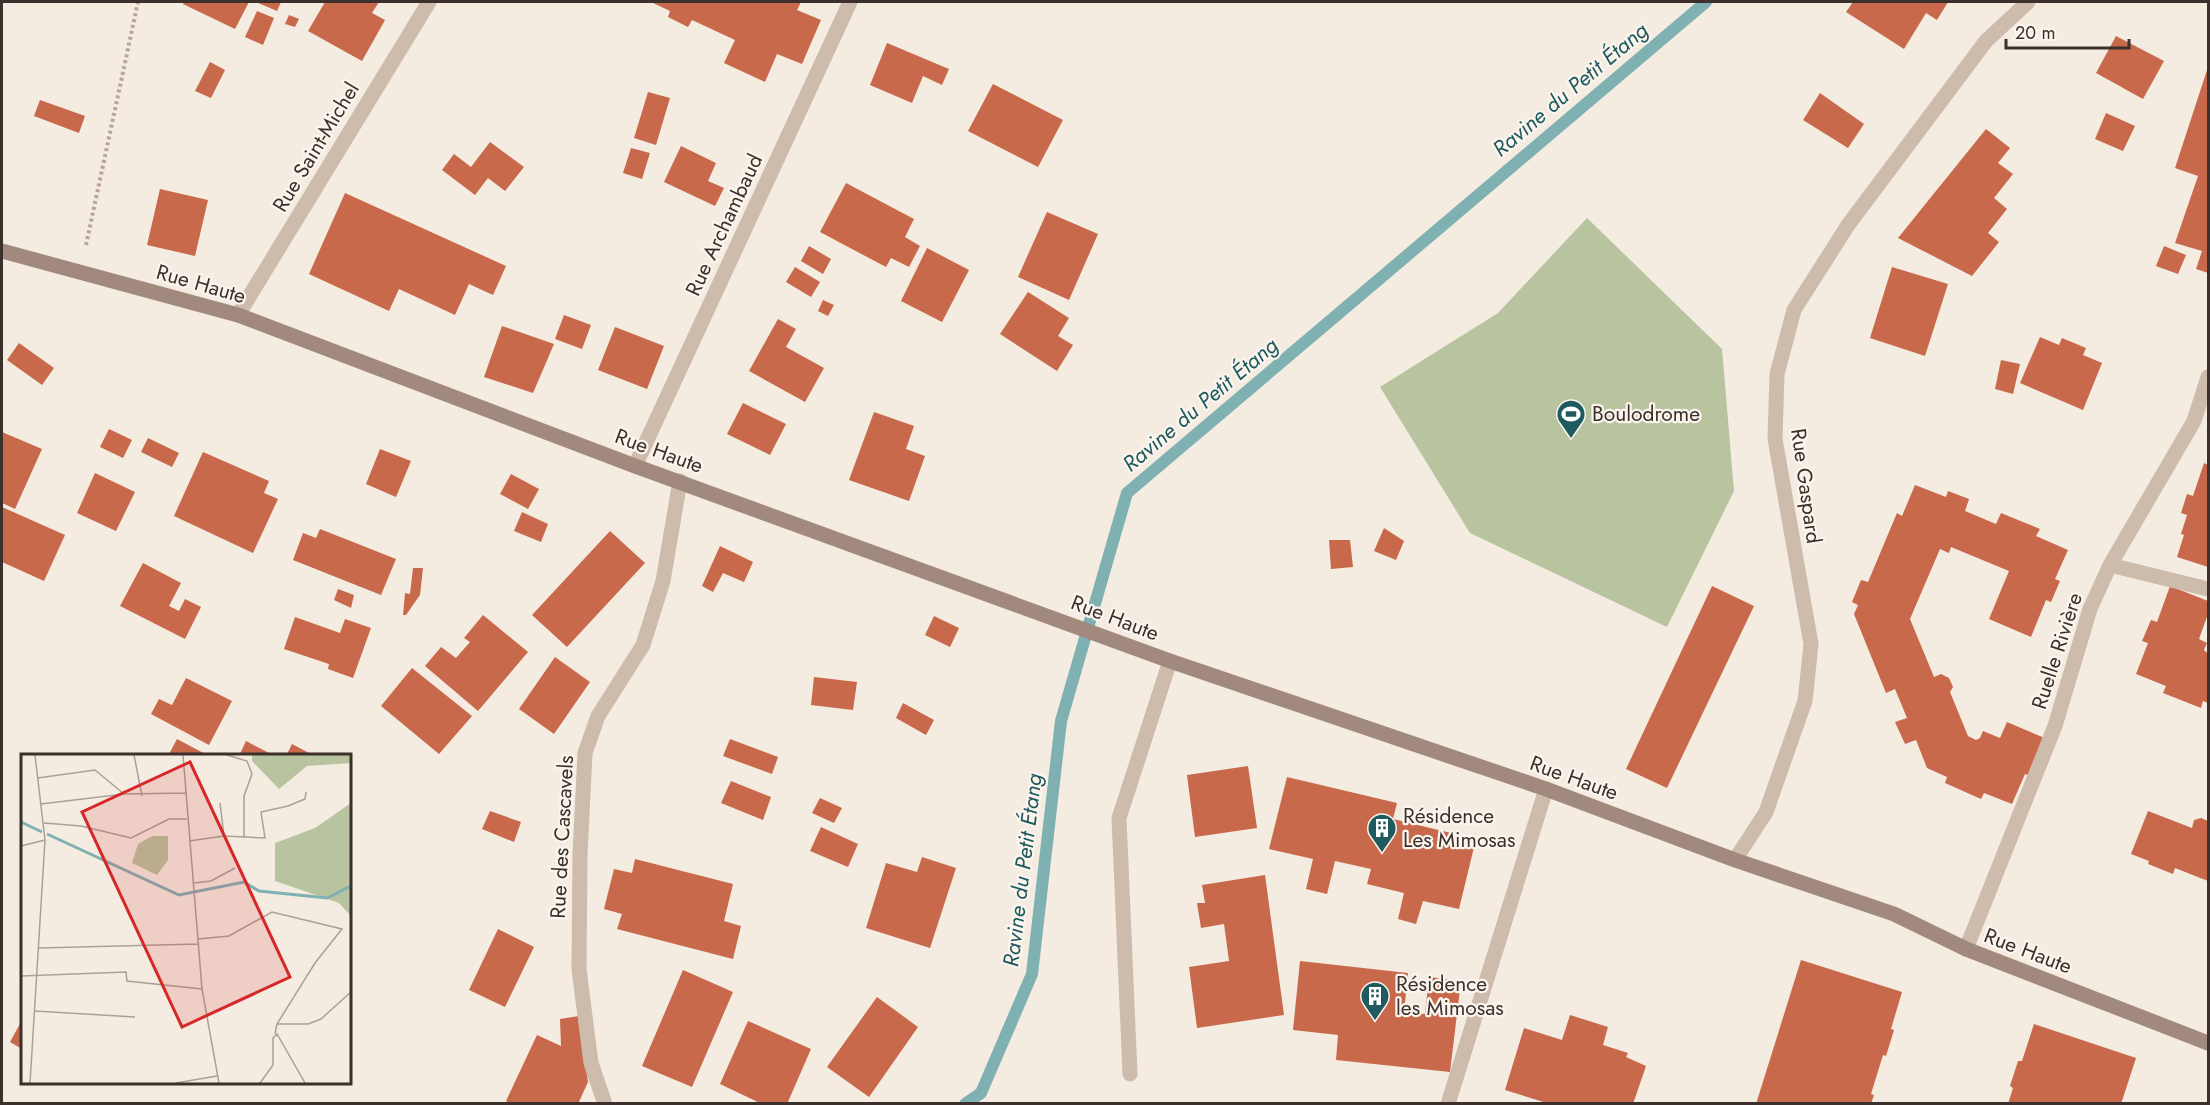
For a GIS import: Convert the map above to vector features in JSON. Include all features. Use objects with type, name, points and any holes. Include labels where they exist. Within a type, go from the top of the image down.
[{"type":"main road","name":"Rue Haute","points":[[2,251],[238,315],[635,466],[986,592],[1170,662],[1546,789],[1735,860],[1894,914],[1966,949],[2208,1042]]},
{"type":"street","name":"Rue Saint-Michel","points":[[238,315],[429,2]]},
{"type":"street","name":"Rue Archambaud","points":[[635,466],[850,2]]},
{"type":"street","name":"Rue Gaspard","points":[[1735,860],[1766,812],[1805,702],[1811,644],[1800,593],[1775,439],[1778,374],[1794,310],[1848,225],[1986,40],[2028,2]]},
{"type":"street","name":"Ruelle Rivière","points":[[1966,949],[2055,726],[2090,609],[2110,565],[2194,421],[2208,377]]},
{"type":"street","points":[[2194,421],[2208,415]]},
{"type":"street","name":"Rue des Cascavels","points":[[604,1104],[591,1063],[579,969],[580,855],[585,753],[598,716],[643,645],[663,581],[680,481]]},
{"type":"street","points":[[2110,565],[2208,589]]},
{"type":"street","points":[[1130,1074],[1119,818],[1170,662]]},
{"type":"street","points":[[1448,1104],[1546,789]]},
{"type":"path","points":[[80,272],[138,2]]},
{"type":"green space","name":"Boulodrome","points":[[1587,218],[1722,349],[1734,491],[1667,627],[1470,533],[1380,387],[1498,313]]},
{"type":"building","points":[[184,2],[249,2],[235,29],[183,4]]},
{"type":"building","points":[[256,2],[281,2],[277,11]]},
{"type":"building","points":[[325,2],[379,2],[372,13],[385,20],[362,61],[308,31]]},
{"type":"building","points":[[651,2],[801,2],[797,10],[821,20],[802,64],[777,54],[765,82],[724,63],[735,40],[692,20],[688,27],[668,17],[670,11]]},
{"type":"building","points":[[1853,2],[1948,2],[1937,20],[1926,13],[1904,49],[1846,12]]},
{"type":"building","points":[[257,11],[274,18],[263,45],[245,37]]},
{"type":"building","points":[[289,15],[299,19],[295,27],[285,24]]},
{"type":"building","points":[[2116,36],[2164,61],[2143,99],[2096,73]]},
{"type":"building","points":[[887,43],[949,69],[942,85],[923,76],[912,103],[870,85]]},
{"type":"building","points":[[210,62],[225,70],[211,98],[195,91]]},
{"type":"building","points":[[2208,67],[2208,273],[2196,269],[2202,251],[2175,243],[2198,176],[2175,168]]},
{"type":"building","points":[[993,84],[1063,120],[1038,167],[968,131]]},
{"type":"building","points":[[648,92],[670,98],[656,145],[634,138]]},
{"type":"building","points":[[1820,93],[1864,124],[1848,148],[1803,120]]},
{"type":"building","points":[[40,100],[85,116],[79,133],[34,116]]},
{"type":"building","points":[[2106,113],[2135,126],[2123,151],[2095,139]]},
{"type":"building","points":[[1986,129],[2010,148],[1998,163],[2013,174],[1994,198],[2007,209],[1988,233],[1999,242],[1972,276],[1898,238]]},
{"type":"building","points":[[490,142],[524,167],[505,191],[488,178],[475,195],[442,170],[454,154],[471,167]]},
{"type":"building","points":[[681,146],[716,163],[708,181],[724,188],[715,206],[664,182]]},
{"type":"building","points":[[631,148],[650,153],[642,179],[623,173]]},
{"type":"building","points":[[846,183],[914,219],[905,237],[920,246],[909,267],[891,258],[886,267],[820,232]]},
{"type":"building","points":[[160,189],[208,200],[195,256],[147,245]]},
{"type":"building","points":[[345,193],[506,266],[493,295],[469,284],[455,315],[399,289],[389,311],[309,274]]},
{"type":"building","points":[[1047,212],[1098,234],[1069,300],[1018,277]]},
{"type":"building","points":[[809,246],[831,259],[823,274],[801,261]]},
{"type":"building","points":[[2164,246],[2186,255],[2178,274],[2156,266]]},
{"type":"building","points":[[927,248],[969,270],[942,322],[901,301]]},
{"type":"building","points":[[795,267],[820,282],[811,297],[786,282]]},
{"type":"building","points":[[1892,267],[1948,284],[1925,356],[1870,338]]},
{"type":"building","points":[[1028,292],[1069,318],[1058,336],[1073,345],[1057,371],[1000,334]]},
{"type":"building","points":[[823,300],[834,305],[828,316],[818,311]]},
{"type":"building","points":[[564,315],[591,325],[582,349],[555,339]]},
{"type":"building","points":[[778,319],[796,329],[786,347],[824,368],[805,402],[749,371]]},
{"type":"building","points":[[502,326],[554,344],[533,393],[484,377]]},
{"type":"building","points":[[615,327],[664,346],[647,389],[598,370]]},
{"type":"building","points":[[2040,337],[2059,345],[2062,338],[2086,348],[2083,355],[2102,363],[2083,410],[2020,383]]},
{"type":"building","points":[[19,343],[54,368],[42,385],[7,360]]},
{"type":"building","points":[[2001,360],[2020,364],[2013,394],[1995,389]]},
{"type":"building","points":[[743,403],[786,424],[770,455],[727,434]]},
{"type":"building","points":[[874,412],[914,426],[906,449],[925,456],[909,501],[849,480]]},
{"type":"building","points":[[109,429],[132,440],[123,458],[100,447]]},
{"type":"building","points":[[2,432],[42,449],[15,509],[2,503]]},
{"type":"building","points":[[148,438],[179,453],[172,467],[141,452]]},
{"type":"building","points":[[380,449],[411,461],[396,497],[366,484]]},
{"type":"building","points":[[203,452],[269,481],[264,493],[278,499],[253,553],[174,516]]},
{"type":"building","points":[[2204,463],[2208,465],[2208,567],[2177,557],[2187,515],[2181,513],[2187,494],[2193,496]]},
{"type":"building","points":[[95,473],[135,492],[116,531],[77,513]]},
{"type":"building","points":[[511,474],[539,489],[528,509],[500,494]]},
{"type":"building","points":[[1915,485],[1946,497],[1948,491],[1969,499],[1965,511],[1996,524],[2001,513],[2040,529],[2036,536],[2068,550],[2055,579],[2060,581],[2051,602],[2046,600],[2031,637],[1989,619],[2009,571],[1951,547],[1949,553],[1940,549],[1910,619],[1934,677],[1941,674],[1949,678],[1953,687],[1950,692],[1968,736],[1976,740],[1980,738],[1983,731],[2000,738],[2007,722],[2047,739],[2032,777],[2025,774],[2012,804],[1984,793],[1981,799],[1945,783],[1947,777],[1927,768],[1916,740],[1905,744],[1895,722],[1907,718],[1895,689],[1886,693],[1854,614],[1858,605],[1852,602],[1861,580],[1868,582],[1897,513],[1902,516]]},
{"type":"building","points":[[2,507],[65,535],[44,581],[2,562]]},
{"type":"building","points":[[522,512],[548,524],[541,542],[514,531]]},
{"type":"building","points":[[1384,528],[1404,541],[1396,560],[1374,551]]},
{"type":"building","points":[[320,529],[396,559],[381,595],[293,560],[303,533],[316,538]]},
{"type":"building","points":[[610,531],[645,563],[567,647],[532,615]]},
{"type":"building","points":[[1329,540],[1350,540],[1353,567],[1331,569]]},
{"type":"building","points":[[720,546],[753,562],[744,582],[723,573],[713,592],[702,586]]},
{"type":"building","points":[[143,563],[181,583],[169,606],[179,611],[185,599],[201,607],[185,639],[120,606]]},
{"type":"building","points":[[413,568],[423,568],[420,595],[406,615],[403,615],[405,593],[410,594]]},
{"type":"building","points":[[1712,586],[1754,606],[1667,788],[1626,769]]},
{"type":"building","points":[[2170,586],[2208,601],[2208,614],[2199,639],[2207,643],[2204,650],[2208,654],[2208,703],[2203,701],[2201,708],[2163,693],[2166,686],[2136,674],[2148,643],[2142,641],[2151,620],[2157,622]]},
{"type":"building","points":[[338,589],[354,595],[351,608],[334,600]]},
{"type":"building","points":[[483,615],[528,652],[478,711],[425,666],[441,647],[456,658],[470,642],[464,638]]},
{"type":"building","points":[[934,616],[959,628],[950,647],[925,635]]},
{"type":"building","points":[[295,617],[340,633],[345,619],[371,628],[353,678],[328,669],[329,664],[284,649]]},
{"type":"building","points":[[555,657],[590,682],[554,734],[519,709]]},
{"type":"building","points":[[412,668],[472,716],[439,754],[381,706]]},
{"type":"building","points":[[814,677],[857,682],[853,710],[811,705]]},
{"type":"building","points":[[186,678],[232,701],[209,745],[151,714],[159,699],[172,705]]},
{"type":"building","points":[[903,703],[934,720],[926,735],[896,718]]},
{"type":"building","points":[[177,739],[205,754],[169,754]]},
{"type":"building","points":[[730,739],[778,757],[772,774],[723,756]]},
{"type":"building","points":[[246,741],[271,754],[240,754]]},
{"type":"building","points":[[292,744],[309,753],[309,754],[287,754]]},
{"type":"building","points":[[1248,766],[1257,828],[1195,837],[1187,775]]},
{"type":"building","name":"Résidence Les Mimosas","points":[[1287,777],[1397,803],[1393,819],[1476,839],[1459,909],[1423,901],[1416,924],[1398,919],[1404,893],[1367,884],[1371,869],[1335,861],[1327,894],[1306,889],[1313,859],[1269,849]]},
{"type":"building","points":[[731,781],[771,797],[763,820],[721,803]]},
{"type":"building","points":[[820,798],[842,808],[834,823],[812,813]]},
{"type":"building","points":[[490,811],[521,822],[514,842],[482,829]]},
{"type":"building","points":[[2148,811],[2192,828],[2194,820],[2201,818],[2208,821],[2208,881],[2175,868],[2173,874],[2131,854]]},
{"type":"building","points":[[821,827],[858,844],[848,867],[810,851]]},
{"type":"building","points":[[922,857],[956,868],[930,948],[866,928],[886,863],[917,872]]},
{"type":"building","points":[[635,859],[733,884],[724,921],[741,926],[733,959],[617,929],[622,914],[604,909],[614,869],[632,873]]},
{"type":"building","points":[[1265,875],[1284,1015],[1197,1028],[1189,967],[1229,961],[1224,924],[1201,928],[1197,903],[1205,903],[1202,885]]},
{"type":"building","points":[[498,929],[534,947],[505,1007],[469,990]]},
{"type":"building","points":[[1801,960],[1902,992],[1891,1029],[1894,1030],[1886,1056],[1883,1055],[1871,1094],[1874,1095],[1871,1104],[1756,1104]]},
{"type":"building","name":"Résidence les Mimosas","points":[[1300,961],[1408,973],[1404,1012],[1425,1014],[1429,977],[1461,981],[1450,1072],[1336,1060],[1338,1035],[1293,1030]]},
{"type":"building","points":[[683,970],[733,992],[692,1087],[642,1066]]},
{"type":"building","points":[[877,997],[918,1027],[869,1097],[827,1067]]},
{"type":"building","points":[[1570,1015],[1608,1027],[1603,1045],[1628,1053],[1626,1057],[1646,1066],[1633,1104],[1550,1104],[1505,1090],[1524,1028],[1562,1040]]},
{"type":"building","points":[[579,1016],[588,1082],[578,1104],[511,1104],[506,1101],[537,1035],[561,1046],[560,1019]]},
{"type":"building","points":[[748,1021],[811,1049],[787,1104],[762,1104],[720,1084]]},
{"type":"building","points":[[21,1022],[21,1048],[10,1042]]},
{"type":"building","points":[[2034,1024],[2136,1058],[2121,1104],[2008,1104],[2013,1088],[2010,1086],[2018,1061],[2022,1061]]},
{"type":"waterway","name":"Ravine du Petit Étang","points":[[965,1104],[981,1093],[1032,974],[1061,721],[1127,493],[1706,2]]},
{"type":"place","name":"Boulodrome","points":[[1571,440]]},
{"type":"place","name":"Résidence Les Mimosas","points":[[1382,854]]},
{"type":"place","name":"Résidence les Mimosas","points":[[1375,1022]]}]
